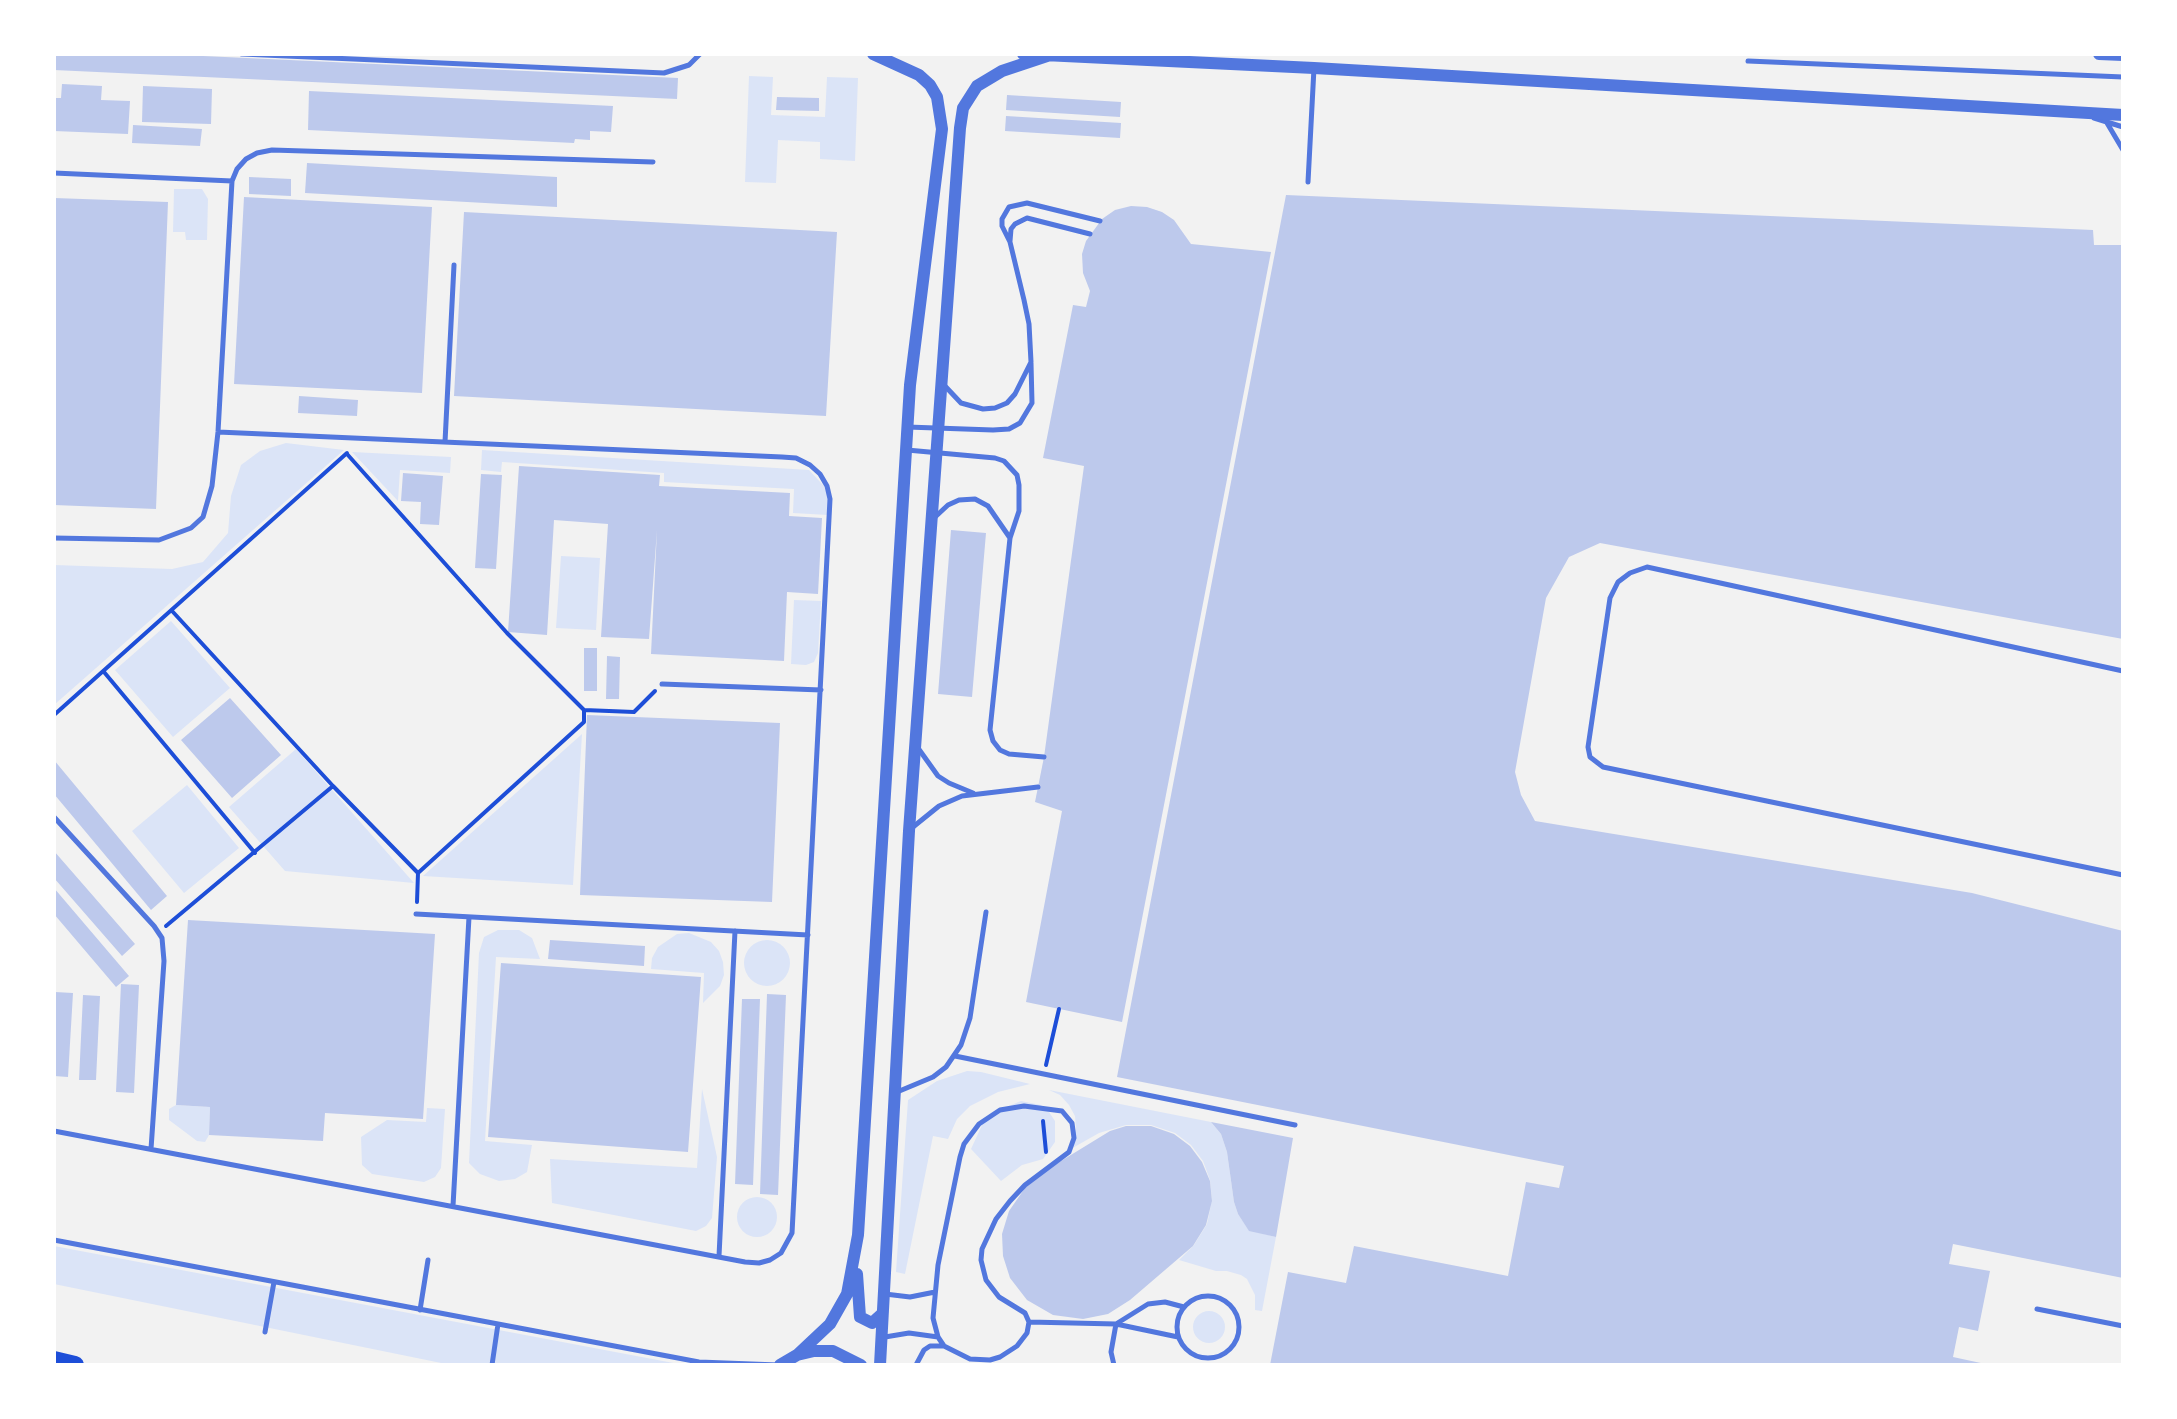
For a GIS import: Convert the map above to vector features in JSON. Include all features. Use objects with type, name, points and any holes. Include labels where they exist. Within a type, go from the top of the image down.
[{"type":"highway","points":[[54,1360],[75,1365]]},
{"type":"street","points":[[873,54],[919,75],[930,85],[940,111],[940,150],[910,385],[858,1235],[858,1313],[868,1323],[876,1321],[882,1314]]},
{"type":"street","points":[[1023,54],[2123,115]]},
{"type":"street","points":[[2099,54],[2123,55]]},
{"type":"street","points":[[880,1365],[909,831],[963,108],[969,96],[988,77],[1050,55]]},
{"type":"street","points":[[779,1365],[797,1355],[830,1324],[847,1294],[858,1235]]},
{"type":"street","points":[[797,1355],[833,1351],[861,1365]]},
{"type":"lane","points":[[242,54],[664,73],[689,65],[700,54]]},
{"type":"lane","points":[[1748,61],[2123,77]]},
{"type":"lane","points":[[1308,182],[1314,68]]},
{"type":"lane","points":[[2078,112],[2123,127]]},
{"type":"lane","points":[[2106,122],[2123,150]]},
{"type":"lane","points":[[54,538],[159,540],[191,528],[203,517],[218,432],[232,181],[246,159],[272,150],[653,162]]},
{"type":"lane","points":[[54,173],[232,181]]},
{"type":"lane","points":[[1010,242],[1002,219],[1015,204],[1027,203],[1100,221]]},
{"type":"lane","points":[[907,427],[993,430],[1009,429],[1020,423],[1032,403],[1031,362],[1029,324],[1010,242],[1011,229],[1027,218],[1090,234]]},
{"type":"lane","points":[[445,442],[454,265]]},
{"type":"lane","points":[[941,382],[961,403],[983,409],[995,408],[1007,403],[1015,394],[1031,362]]},
{"type":"lane","points":[[54,1131],[745,1262],[770,1260],[781,1253],[792,1233],[830,499],[827,486],[810,465],[796,458],[218,432]]},
{"type":"lane","points":[[906,450],[995,458],[1011,467],[1019,485],[1019,498],[1017,521],[1010,538],[990,730],[1000,750],[1009,754],[1044,757]]},
{"type":"lane","points":[[931,522],[948,505],[959,500],[975,499],[988,506],[1010,538]]},
{"type":"lane","points":[[2123,671],[1647,567],[1630,573],[1618,582],[1610,598],[1588,747],[1590,757],[1603,767],[2123,875]]},
{"type":"lane","points":[[662,684],[821,690]]},
{"type":"lane","points":[[916,742],[921,755],[938,776],[974,793]]},
{"type":"lane","points":[[909,831],[939,806],[974,793],[1038,787]]},
{"type":"lane","points":[[54,817],[159,932],[164,946],[151,1149]]},
{"type":"lane","points":[[896,1092],[933,1077],[955,1056],[970,1018],[986,912]]},
{"type":"lane","points":[[416,914],[808,935]]},
{"type":"lane","points":[[453,1206],[469,917]]},
{"type":"lane","points":[[719,1256],[735,931]]},
{"type":"lane","points":[[955,1056],[1295,1125]]},
{"type":"lane","points":[[916,1365],[924,1350],[930,1346],[944,1346],[970,1359],[990,1360],[1017,1346],[1027,1333],[1029,1322],[1025,1313],[991,1289],[981,1260],[986,1239],[1010,1201],[1072,1146],[1072,1123],[1062,1111],[1024,1106],[1000,1110],[971,1133],[960,1157],[938,1265],[933,1318],[944,1346]]},
{"type":"lane","points":[[54,1240],[699,1362],[779,1365]]},
{"type":"lane","points":[[420,1310],[428,1260]]},
{"type":"lane","points":[[265,1332],[274,1282]]},
{"type":"lane","points":[[884,1293],[910,1297],[935,1292]]},
{"type":"lane","points":[[1206,1296],[1222,1299],[1234,1310],[1240,1325],[1236,1342],[1224,1354],[1208,1358],[1192,1354],[1183,1347],[1178,1337],[1178,1316],[1184,1307],[1206,1296]]},
{"type":"lane","points":[[1114,1365],[1111,1352],[1116,1324],[1148,1304],[1165,1302],[1184,1307]]},
{"type":"lane","points":[[2037,1309],[2123,1326]]},
{"type":"lane","points":[[1029,1322],[1116,1324],[1178,1337]]},
{"type":"lane","points":[[492,1365],[498,1324]]},
{"type":"lane","points":[[880,1338],[909,1333],[938,1337]]},
{"type":"lane","points":[[699,1362],[706,1365]]},
{"type":"path","points":[[54,715],[347,454],[507,633],[584,710],[634,712],[662,684]]},
{"type":"path","points":[[173,612],[333,786],[418,873]]},
{"type":"path","points":[[104,672],[255,853]]},
{"type":"path","points":[[416,914],[418,873],[584,722],[584,710]]},
{"type":"path","points":[[159,932],[333,786]]},
{"type":"shaded area","points":[[749,76],[773,77],[771,115],[825,117],[827,77],[858,78],[855,161],[820,159],[820,142],[778,140],[776,183],[745,182]]},
{"type":"shaded area","points":[[174,189],[202,189],[208,199],[207,240],[186,240],[185,232],[173,232]]},
{"type":"shaded area","points":[[286,443],[344,450],[54,705],[54,565],[172,569],[203,562],[228,533],[231,496],[241,465],[260,451]]},
{"type":"shaded area","points":[[482,450],[809,470],[824,486],[829,498],[828,515],[793,513],[794,489],[664,482],[664,473],[502,462],[501,472],[481,470]]},
{"type":"shaded area","points":[[352,452],[451,457],[450,473],[400,470],[398,501]]},
{"type":"shaded area","points":[[561,556],[600,558],[596,630],[556,628]]},
{"type":"shaded area","points":[[794,600],[821,601],[818,653],[814,662],[806,665],[791,664]]},
{"type":"shaded area","points":[[171,621],[230,688],[173,737],[115,670]]},
{"type":"shaded area","points":[[582,734],[573,885],[423,876]]},
{"type":"shaded area","points":[[296,749],[414,883],[285,871],[229,807]]},
{"type":"shaded area","points":[[187,785],[239,848],[184,893],[132,831]]},
{"type":"shaded area","points":[[498,930],[519,930],[532,938],[540,959],[496,957],[485,1141],[532,1145],[527,1172],[515,1179],[499,1181],[480,1174],[469,1163],[479,953],[484,937]]},
{"type":"shaded area","points":[[689,933],[711,942],[723,962],[724,975],[720,986],[703,1003],[704,973],[651,969],[658,947],[677,934]]},
{"type":"shaded area","points":[[767,940],[784,946],[790,963],[784,980],[767,986],[750,980],[744,963],[750,946]]},
{"type":"shaded area","points":[[967,1071],[1030,1084],[998,1092],[970,1106],[957,1119],[948,1139],[933,1136],[905,1274],[896,1272],[908,1100],[937,1081]]},
{"type":"shaded area","points":[[702,1089],[717,1157],[712,1218],[706,1226],[696,1231],[552,1203],[550,1159],[697,1168]]},
{"type":"shaded area","points":[[1049,1090],[1211,1122],[1221,1134],[1227,1152],[1238,1214],[1249,1230],[1276,1237],[1262,1311],[1255,1310],[1255,1295],[1247,1279],[1241,1275],[1179,1260],[1194,1245],[1207,1224],[1212,1200],[1210,1180],[1203,1161],[1191,1145],[1175,1133],[1151,1125],[1126,1125],[1099,1133],[1069,1150],[1076,1129],[1075,1116],[1060,1095]]},
{"type":"shaded area","points":[[1021,1101],[1041,1105],[1049,1112],[1055,1121],[1055,1142],[1043,1159],[1022,1165],[1001,1181],[971,1149],[983,1123],[994,1112]]},
{"type":"shaded area","points":[[176,1105],[210,1107],[209,1135],[205,1142],[197,1141],[169,1120],[169,1109]]},
{"type":"shaded area","points":[[427,1108],[445,1109],[441,1168],[435,1177],[424,1182],[372,1174],[362,1165],[361,1137],[387,1120],[426,1122]]},
{"type":"shaded area","points":[[757,1197],[771,1203],[777,1217],[771,1231],[757,1237],[743,1231],[737,1217],[743,1203]]},
{"type":"shaded area","points":[[54,1246],[684,1365],[451,1365],[54,1284]]},
{"type":"shaded area","points":[[1209,1311],[1221,1315],[1225,1327],[1221,1339],[1209,1343],[1197,1339],[1193,1327],[1197,1315]]},
{"type":"building","points":[[54,54],[160,54],[678,78],[677,99],[54,70]]},
{"type":"building","points":[[62,84],[102,86],[101,100],[130,101],[128,134],[54,131],[54,98],[61,98]]},
{"type":"building","points":[[143,86],[212,89],[211,124],[142,122]]},
{"type":"building","points":[[309,91],[613,106],[611,132],[590,131],[590,140],[575,139],[574,143],[308,130]]},
{"type":"building","points":[[1007,95],[1121,102],[1120,117],[1006,110]]},
{"type":"building","points":[[777,97],[819,98],[819,111],[776,110]]},
{"type":"building","points":[[1006,116],[1121,123],[1120,138],[1005,131]]},
{"type":"building","points":[[133,125],[202,129],[200,146],[132,143]]},
{"type":"building","points":[[307,163],[557,177],[557,207],[305,193]]},
{"type":"building","points":[[249,177],[291,179],[291,196],[249,194]]},
{"type":"building","points":[[1286,195],[2093,230],[2094,245],[2123,245],[2123,639],[1600,543],[1569,557],[1546,598],[1515,772],[1521,795],[1535,821],[1972,893],[2123,931],[2123,1278],[1953,1244],[1949,1264],[1990,1271],[1978,1331],[1959,1327],[1953,1357],[1990,1365],[1270,1365],[1288,1272],[1346,1283],[1354,1246],[1508,1276],[1526,1182],[1559,1188],[1564,1166],[1117,1077]]},
{"type":"building","points":[[244,197],[432,207],[422,393],[234,384]]},
{"type":"building","points":[[54,198],[168,202],[156,509],[54,505]]},
{"type":"building","points":[[1131,206],[1162,212],[1174,220],[1191,244],[1271,252],[1122,1022],[1026,1002],[1062,811],[1035,802],[1044,757],[1084,466],[1043,458],[1073,305],[1086,307],[1090,291],[1083,273],[1082,254],[1086,241],[1102,219],[1115,210]]},
{"type":"building","points":[[464,212],[837,232],[826,416],[454,396]]},
{"type":"building","points":[[299,396],[358,400],[357,416],[298,413]]},
{"type":"building","points":[[519,466],[660,475],[659,486],[790,493],[789,516],[822,518],[818,594],[787,592],[784,661],[651,654],[657,530],[649,639],[601,637],[608,524],[554,520],[547,635],[508,632]]},
{"type":"building","points":[[403,473],[443,476],[439,525],[420,524],[421,502],[401,501]]},
{"type":"building","points":[[481,474],[502,475],[496,569],[475,568]]},
{"type":"building","points":[[951,530],[986,533],[972,697],[938,694]]},
{"type":"building","points":[[584,648],[597,648],[597,691],[584,691]]},
{"type":"building","points":[[607,656],[620,657],[619,699],[606,699]]},
{"type":"building","points":[[230,698],[281,755],[232,798],[181,740]]},
{"type":"building","points":[[587,715],[780,723],[772,902],[580,895]]},
{"type":"building","points":[[54,760],[167,896],[151,910],[54,794]]},
{"type":"building","points":[[54,851],[135,944],[122,956],[54,878]]},
{"type":"building","points":[[54,888],[129,976],[116,987],[54,914]]},
{"type":"building","points":[[188,920],[435,934],[423,1119],[325,1113],[323,1141],[209,1135],[210,1107],[176,1105]]},
{"type":"building","points":[[550,940],[645,946],[644,966],[548,959]]},
{"type":"building","points":[[501,963],[701,977],[688,1152],[488,1137]]},
{"type":"building","points":[[121,984],[139,985],[134,1093],[116,1092]]},
{"type":"building","points":[[55,992],[73,993],[68,1077],[54,1076]]},
{"type":"building","points":[[767,994],[786,995],[778,1195],[760,1194]]},
{"type":"building","points":[[83,995],[100,996],[96,1080],[79,1080]]},
{"type":"building","points":[[742,999],[760,999],[753,1185],[735,1184]]},
{"type":"building","points":[[1211,1122],[1293,1138],[1276,1237],[1249,1231],[1238,1214],[1227,1152],[1221,1134]]},
{"type":"building","points":[[1126,1126],[1151,1126],[1174,1134],[1190,1146],[1202,1162],[1210,1181],[1212,1201],[1206,1225],[1193,1246],[1130,1300],[1108,1314],[1083,1319],[1053,1315],[1027,1300],[1010,1278],[1003,1256],[1002,1234],[1009,1211],[1025,1188],[1048,1169],[1110,1131]]}]
